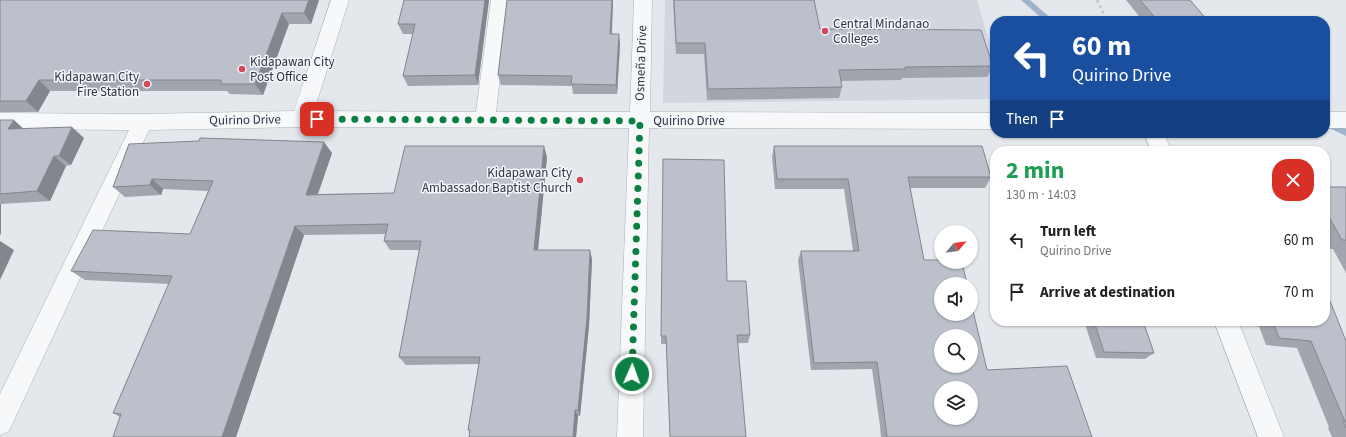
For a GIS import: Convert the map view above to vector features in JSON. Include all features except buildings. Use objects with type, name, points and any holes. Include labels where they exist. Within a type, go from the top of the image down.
[{"type":"street","points":[[301,119],[340,0]]},
{"type":"street","points":[[485,120],[500,0]]},
{"type":"street","name":"Osmeña Drive","points":[[630,437],[643,0]]},
{"type":"street","name":"Quirino Drive","points":[[0,121],[143,122],[301,119],[990,121]]},
{"type":"street","points":[[1330,120],[1346,120]]},
{"type":"street","points":[[0,422],[143,122]]},
{"type":"street","points":[[1228,326],[1271,437]]},
{"type":"path","points":[[1097,0],[1105,16]]},
{"type":"shaded area","name":"Central Mindanao Colleges","points":[[665,0],[977,0],[990,44],[990,99],[663,103]]},
{"type":"waterway","points":[[1025,0],[1044,16]]},
{"type":"waterway","points":[[1330,125],[1346,133]]},
{"type":"place","name":"Central Mindanao Colleges","points":[[825,31]]},
{"type":"place","name":"Kidapawan City Post Office","points":[[242,69]]},
{"type":"place","name":"Kidapawan City Fire Station","points":[[147,84]]},
{"type":"place","name":"Kidapawan City Ambassador Baptist Church","points":[[580,180]]},
{"type":"route","points":[[317,119],[640,121],[632,374]]}]
